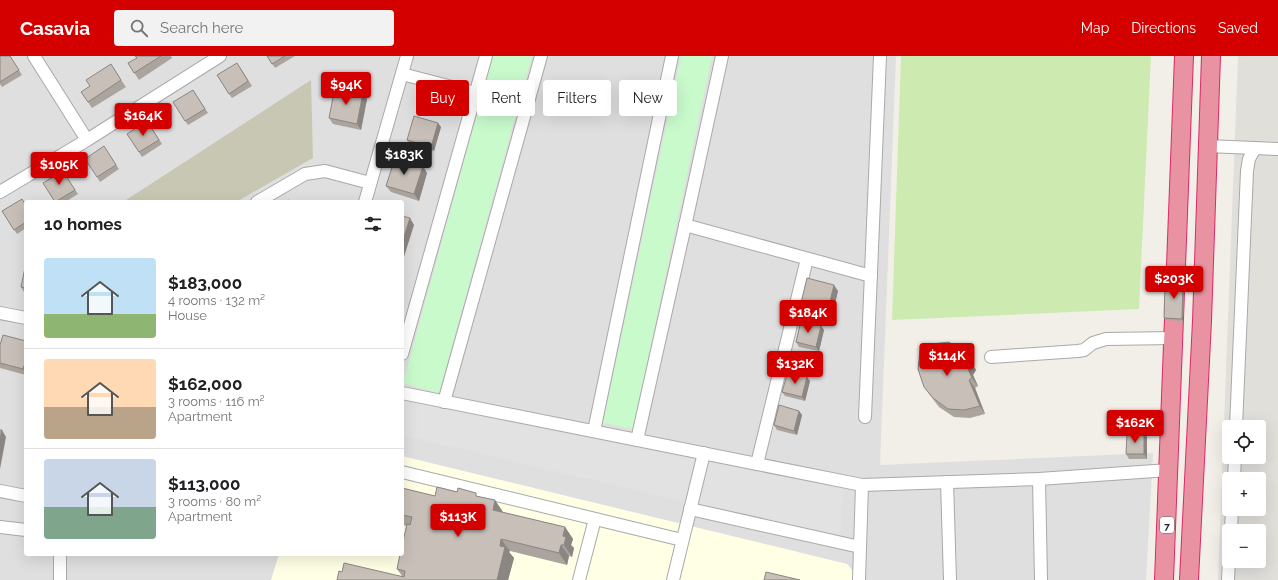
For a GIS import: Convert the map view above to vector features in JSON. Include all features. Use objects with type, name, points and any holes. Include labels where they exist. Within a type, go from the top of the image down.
[{"type":"highway","name":"7","points":[[1164,580],[1184,56]]},
{"type":"highway","points":[[1189,580],[1211,56]]},
{"type":"highway","points":[[1174,338],[1200,340]]},
{"type":"highway","points":[[1168,470],[1194,477]]},
{"type":"street","points":[[34,56],[87,140]]},
{"type":"street","points":[[0,192],[87,140],[220,56]]},
{"type":"street","points":[[366,200],[408,56]]},
{"type":"street","points":[[404,347],[486,56]]},
{"type":"street","points":[[444,402],[541,56]]},
{"type":"street","points":[[594,431],[672,56]]},
{"type":"street","points":[[637,440],[722,56]]},
{"type":"street","points":[[865,417],[880,56]]},
{"type":"street","points":[[402,74],[475,94]]},
{"type":"street","points":[[1207,146],[1278,149]]},
{"type":"street","points":[[1236,420],[1247,171],[1249,159],[1255,148]]},
{"type":"street","points":[[260,200],[305,174],[317,172],[324,171],[370,183]]},
{"type":"street","points":[[685,226],[871,276]]},
{"type":"street","points":[[757,464],[807,259]]},
{"type":"street","points":[[0,313],[24,318]]},
{"type":"street","points":[[991,357],[1078,351],[1084,350],[1093,344],[1106,339],[1174,338]]},
{"type":"street","points":[[404,393],[862,485],[1039,479],[1168,470]]},
{"type":"street","points":[[673,580],[704,453]]},
{"type":"street","points":[[404,472],[682,540]]},
{"type":"street","points":[[1039,479],[1041,580]]},
{"type":"street","points":[[947,482],[950,580]]},
{"type":"street","points":[[859,580],[862,485]]},
{"type":"street","points":[[0,491],[24,496]]},
{"type":"street","points":[[690,509],[860,547]]},
{"type":"street","points":[[579,580],[595,519]]},
{"type":"street","points":[[0,527],[24,530]]},
{"type":"street","points":[[60,556],[60,580]]},
{"type":"street","points":[[1228,580],[1229,568]]},
{"type":"shaded area","points":[[0,56],[896,56],[880,465],[1153,453],[1146,580],[0,580]]},
{"type":"shaded area","points":[[1238,56],[1278,56],[1278,580],[1218,580],[1222,475],[1222,516],[1266,516],[1266,472],[1222,472],[1222,464],[1266,464],[1266,420],[1224,420]]},
{"type":"shaded area","points":[[311,80],[313,158],[240,200],[126,200]]},
{"type":"shaded area","points":[[404,401],[843,489],[840,538],[404,435]]},
{"type":"shaded area","points":[[404,456],[847,564],[853,571],[852,580],[271,580],[278,556],[404,556]]},
{"type":"green space","points":[[493,56],[532,56],[525,80],[486,80]]},
{"type":"green space","points":[[681,56],[712,56],[633,429],[603,423],[668,116],[677,116],[676,80]]},
{"type":"green space","points":[[901,56],[1151,56],[1139,309],[892,320]]},
{"type":"green space","points":[[477,114],[477,116],[515,116],[439,393],[404,383]]},
{"type":"building","points":[[0,56],[10,56],[19,70],[0,82]]},
{"type":"building","points":[[135,56],[161,56],[134,73],[128,63],[137,58]]},
{"type":"building","points":[[267,56],[285,56],[272,64]]},
{"type":"building","points":[[237,63],[248,81],[229,94],[217,75]]},
{"type":"building","points":[[111,64],[121,80],[88,102],[81,92],[90,86],[86,80]]},
{"type":"building","points":[[335,87],[363,93],[357,124],[329,118]]},
{"type":"building","points":[[193,90],[205,109],[185,121],[173,102]]},
{"type":"building","points":[[414,116],[438,123],[431,147],[407,140]]},
{"type":"building","points":[[147,121],[159,140],[139,152],[127,134]]},
{"type":"building","points":[[104,146],[116,165],[97,177],[85,159]]},
{"type":"building","points":[[395,158],[423,166],[414,194],[386,186]]},
{"type":"building","points":[[63,171],[75,190],[58,200],[54,200],[43,183]]},
{"type":"building","points":[[22,199],[24,202],[24,223],[14,230],[2,211]]},
{"type":"building","points":[[404,216],[410,218],[404,237]]},
{"type":"building","points":[[24,273],[24,288],[21,287]]},
{"type":"building","points":[[807,278],[834,285],[827,314],[800,307]]},
{"type":"building","points":[[1165,282],[1183,283],[1182,319],[1164,318]]},
{"type":"building","points":[[801,321],[821,326],[816,347],[796,342]]},
{"type":"building","points":[[3,335],[24,340],[23,369],[0,363],[0,345]]},
{"type":"building","points":[[949,342],[971,361],[967,367],[972,378],[969,380],[980,406],[964,410],[948,409],[933,398],[924,387],[918,369],[920,351],[925,352],[929,343]]},
{"type":"building","points":[[788,372],[807,377],[802,397],[782,392]]},
{"type":"building","points":[[779,405],[799,411],[794,431],[774,425]]},
{"type":"building","points":[[1127,433],[1144,433],[1144,454],[1126,454]]},
{"type":"building","points":[[437,487],[457,492],[458,488],[476,493],[476,496],[495,500],[493,510],[565,527],[563,536],[566,537],[564,545],[561,545],[559,553],[501,539],[500,546],[505,547],[497,580],[337,580],[339,571],[342,572],[344,563],[404,577],[405,571],[397,569],[400,556],[404,556],[404,537],[407,524],[410,525],[412,517],[404,515],[404,488],[435,496]]},
{"type":"building","points":[[766,572],[800,580],[764,580]]}]
